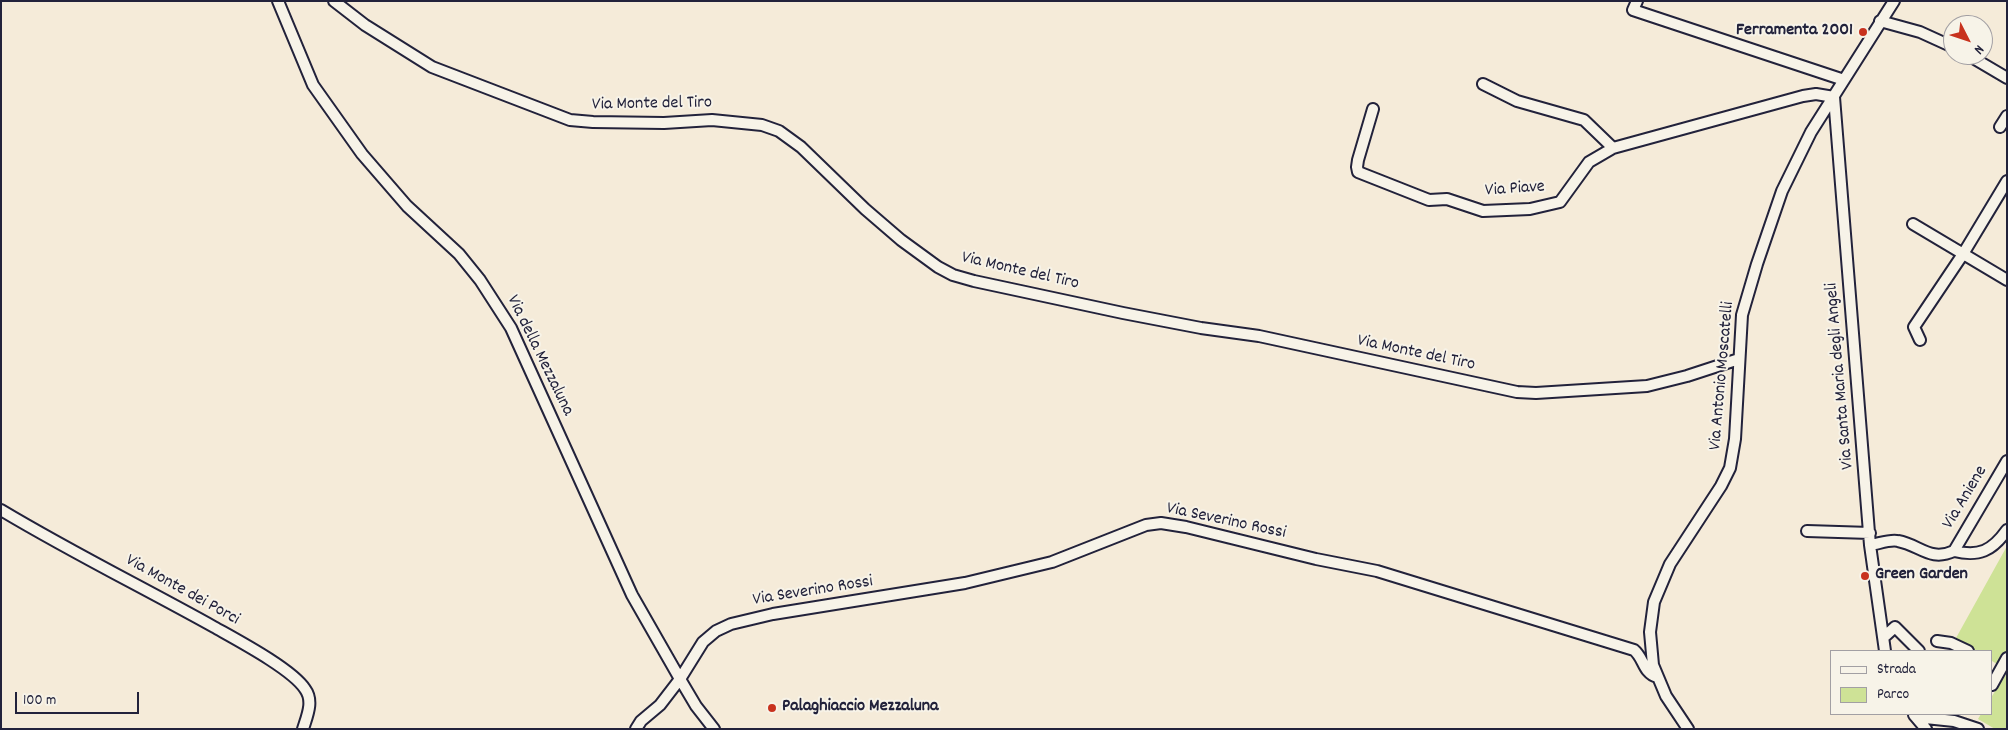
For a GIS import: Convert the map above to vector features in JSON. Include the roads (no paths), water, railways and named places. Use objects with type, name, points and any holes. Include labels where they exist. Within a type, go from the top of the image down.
[{"type":"street","name":"Via della Mezzaluna","points":[[278,1],[313,85],[362,154],[407,206],[459,254],[480,280],[511,328],[632,595],[696,706],[714,729]]},
{"type":"street","name":"Via Monte del Tiro","points":[[334,1],[365,25],[432,67],[570,120],[656,123],[730,120],[762,125],[779,131],[817,161],[860,204],[900,240],[938,267],[963,279],[1201,328],[1259,336],[1526,394],[1647,386],[1687,376],[1738,358]]},
{"type":"street","points":[[1637,1],[1634,10],[1844,80]]},
{"type":"street","name":"Via Antonio Moscatelli","points":[[1688,729],[1666,696],[1653,665],[1650,637],[1654,602],[1670,564],[1721,486],[1730,468],[1735,444],[1740,325],[1745,301],[1777,204],[1806,140],[1894,1]]},
{"type":"street","points":[[1880,21],[1920,32],[1943,42]]},
{"type":"street","points":[[1985,65],[2007,78]]},
{"type":"street","points":[[1483,84],[1517,101],[1584,120],[1613,148]]},
{"type":"street","name":"Via Piave","points":[[1373,109],[1356,167],[1358,172],[1429,200],[1447,199],[1483,211],[1530,209],[1560,202],[1589,162],[1613,148],[1803,96],[1816,94],[1834,97]]},
{"type":"street","name":"Via Santa Maria degli Angeli","points":[[1834,97],[1870,545],[1885,650]]},
{"type":"street","points":[[2000,127],[2007,116]]},
{"type":"street","points":[[1920,340],[1914,327],[1963,254],[2007,182]]},
{"type":"street","points":[[1913,224],[2007,280]]},
{"type":"street","name":"Via Aniene","points":[[1870,545],[1897,540],[1936,556],[1944,556],[1954,551],[2007,461]]},
{"type":"street","name":"Via Monte dei Porci","points":[[1,510],[246,645],[286,672],[301,684],[308,694],[309,709],[303,729]]},
{"type":"street","name":"Via Severino Rossi","points":[[680,679],[703,642],[716,631],[731,624],[773,614],[965,583],[1045,564],[1146,525],[1161,523],[1192,528],[1308,557],[1386,573],[1634,650],[1640,657],[1647,672],[1657,676]]},
{"type":"street","name":"Via Aniene","points":[[1954,551],[1965,554],[1984,551],[1994,547],[2007,530]]},
{"type":"street","points":[[1807,531],[1870,533]]},
{"type":"street","points":[[1884,637],[1896,627],[1918,650]]},
{"type":"street","points":[[1937,641],[1951,643],[1966,650]]},
{"type":"street","points":[[1993,680],[1996,666],[2007,658]]},
{"type":"street","points":[[636,729],[641,721],[660,705],[680,679]]},
{"type":"street","points":[[1915,716],[1926,729]]},
{"type":"street","points":[[1915,716],[1954,721],[1978,729]]},
{"type":"place","name":"Ferramenta 2001","points":[[1863,32]]},
{"type":"place","name":"Green Garden","points":[[1865,576]]},
{"type":"place","name":"Palaghiaccio Mezzaluna","points":[[772,708]]}]
